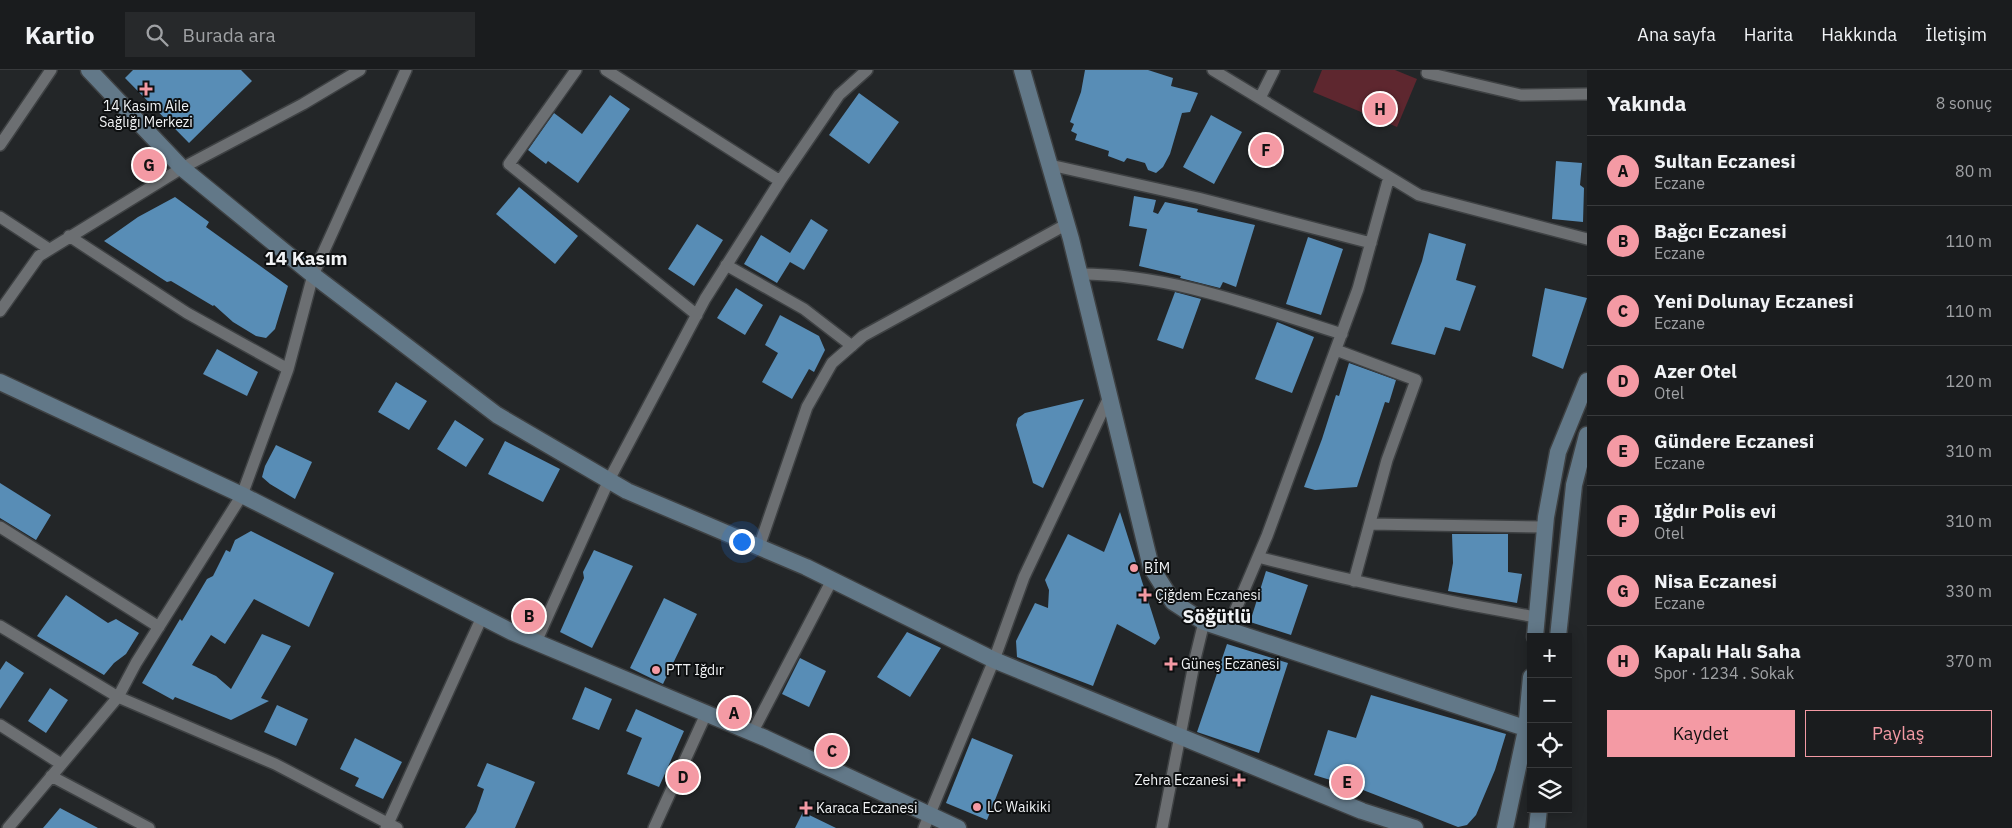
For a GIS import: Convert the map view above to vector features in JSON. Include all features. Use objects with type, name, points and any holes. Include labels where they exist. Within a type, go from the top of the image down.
[{"type":"street","points":[[0,145],[51,70]]},
{"type":"street","points":[[89,70],[182,168],[313,275],[497,415],[627,491],[832,580],[994,660],[1362,811],[1415,828]]},
{"type":"street","points":[[0,311],[39,256],[49,249],[182,168],[303,104],[360,70]]},
{"type":"street","points":[[8,828],[118,697],[159,626],[242,495],[288,369],[313,275],[406,70]]},
{"type":"street","points":[[576,70],[509,164],[697,315]]},
{"type":"street","points":[[606,70],[780,181]]},
{"type":"street","points":[[536,642],[609,480],[697,315],[726,265],[780,181],[839,95],[867,70]]},
{"type":"street","points":[[1022,70],[1080,274],[1151,567],[1173,602],[1204,622],[1527,730]]},
{"type":"street","points":[[1213,70],[1419,195],[1587,239]]},
{"type":"street","points":[[1260,98],[1274,70]]},
{"type":"street","points":[[1427,73],[1521,95],[1587,94]]},
{"type":"street","points":[[1050,165],[1198,198],[1371,243]]},
{"type":"street","points":[[1227,630],[1258,557],[1342,334],[1358,289],[1389,177]]},
{"type":"street","points":[[0,217],[49,249]]},
{"type":"street","points":[[758,547],[807,407],[832,362],[862,336],[1067,224]]},
{"type":"street","points":[[69,236],[187,313],[288,369]]},
{"type":"street","points":[[726,265],[804,309],[852,346]]},
{"type":"street","points":[[1080,274],[1111,274],[1216,294],[1342,334]]},
{"type":"street","points":[[1336,350],[1416,380],[1387,460],[1354,581]]},
{"type":"street","points":[[1534,633],[1545,527],[1558,452],[1587,381]]},
{"type":"street","points":[[0,382],[242,495],[482,617],[536,642],[752,733],[927,822],[958,828]]},
{"type":"street","points":[[927,822],[994,660],[1024,577],[1110,395]]},
{"type":"street","points":[[1558,633],[1574,485],[1587,435]]},
{"type":"street","points":[[1370,524],[1545,527]]},
{"type":"street","points":[[0,527],[159,626]]},
{"type":"street","points":[[1258,557],[1354,581],[1536,617]]},
{"type":"street","points":[[752,733],[832,580]]},
{"type":"street","points":[[0,626],[118,697],[275,764],[390,826],[482,617]]},
{"type":"street","points":[[1162,828],[1204,622]]},
{"type":"street","points":[[1528,723],[1531,678]]},
{"type":"street","points":[[654,828],[706,714]]},
{"type":"street","points":[[0,725],[62,764]]},
{"type":"street","points":[[1505,828],[1527,734]]},
{"type":"street","points":[[51,776],[149,828]]},
{"type":"street","points":[[1537,828],[1539,813]]},
{"type":"shaded area","points":[[1322,70],[1395,70],[1417,79],[1397,127],[1313,92]]},
{"type":"building","points":[[133,70],[241,70],[252,81],[189,143],[125,78]]},
{"type":"building","points":[[1085,70],[1148,70],[1173,78],[1171,86],[1198,93],[1190,112],[1182,113],[1170,154],[1163,167],[1156,173],[1148,170],[1145,163],[1127,158],[1124,162],[1108,156],[1109,151],[1075,140],[1077,134],[1071,131],[1074,124],[1070,122],[1081,92]]},
{"type":"building","points":[[859,93],[899,122],[869,164],[829,135]]},
{"type":"building","points":[[610,95],[630,109],[578,183],[548,161],[546,164],[528,150],[554,113],[582,134]]},
{"type":"building","points":[[1211,115],[1242,132],[1214,184],[1183,167]]},
{"type":"building","points":[[1556,161],[1582,163],[1580,185],[1584,188],[1583,222],[1552,219]]},
{"type":"building","points":[[519,187],[578,236],[555,264],[496,214]]},
{"type":"building","points":[[1134,196],[1156,200],[1153,212],[1158,214],[1165,202],[1198,209],[1197,212],[1255,225],[1236,287],[1223,282],[1220,288],[1139,266],[1147,229],[1129,226]]},
{"type":"building","points":[[175,197],[209,222],[206,227],[288,286],[275,329],[266,338],[256,336],[233,322],[214,305],[171,281],[167,282],[104,241],[138,217]]},
{"type":"building","points":[[811,219],[828,230],[804,270],[790,262],[777,283],[744,264],[761,235],[790,253]]},
{"type":"building","points":[[697,224],[723,240],[694,286],[668,269]]},
{"type":"building","points":[[1429,233],[1466,244],[1456,280],[1476,286],[1460,331],[1445,327],[1435,355],[1391,344],[1422,261]]},
{"type":"building","points":[[1308,237],[1343,249],[1321,315],[1286,304]]},
{"type":"building","points":[[736,288],[763,305],[745,335],[717,318]]},
{"type":"building","points":[[1545,288],[1587,298],[1563,369],[1532,356]]},
{"type":"building","points":[[1175,292],[1201,299],[1183,349],[1157,340]]},
{"type":"building","points":[[780,315],[819,336],[825,350],[814,372],[809,369],[792,399],[762,382],[778,353],[765,345]]},
{"type":"building","points":[[1277,322],[1314,337],[1292,393],[1255,379]]},
{"type":"building","points":[[217,349],[258,372],[247,396],[203,374]]},
{"type":"building","points":[[1349,363],[1396,380],[1389,403],[1385,402],[1357,487],[1315,490],[1304,487],[1336,395],[1339,396]]},
{"type":"building","points":[[396,382],[427,401],[409,430],[378,412]]},
{"type":"building","points":[[1084,399],[1043,488],[1033,483],[1016,425],[1018,418],[1025,413]]},
{"type":"building","points":[[455,420],[484,439],[466,467],[437,449]]},
{"type":"building","points":[[505,441],[560,469],[543,502],[488,474]]},
{"type":"building","points":[[276,445],[312,462],[295,499],[262,477],[265,466]]},
{"type":"building","points":[[0,483],[51,515],[36,540],[0,518]]},
{"type":"building","points":[[1120,512],[1160,638],[1155,645],[1117,624],[1093,686],[1017,657],[1016,641],[1035,603],[1048,608],[1049,590],[1045,580],[1068,534],[1104,552]]},
{"type":"building","points":[[251,531],[334,573],[309,627],[254,599],[225,644],[211,635],[192,665],[216,676],[231,689],[262,634],[291,646],[261,698],[269,701],[231,720],[175,697],[173,700],[142,683],[180,619],[182,621],[207,579],[213,576],[226,550],[230,552],[235,540]]},
{"type":"building","points":[[1452,534],[1508,534],[1508,572],[1522,574],[1517,603],[1448,591],[1453,563]]},
{"type":"building","points":[[594,550],[633,566],[592,648],[560,632],[584,578],[583,572]]},
{"type":"building","points":[[1266,571],[1308,585],[1291,635],[1250,622]]},
{"type":"building","points":[[66,595],[108,623],[116,619],[139,633],[126,654],[114,663],[104,675],[37,636]]},
{"type":"building","points":[[664,598],[697,614],[663,684],[630,668]]},
{"type":"building","points":[[907,632],[941,648],[910,697],[877,677]]},
{"type":"building","points":[[1227,644],[1288,663],[1259,753],[1197,732]]},
{"type":"building","points":[[800,658],[826,671],[809,707],[782,694]]},
{"type":"building","points":[[6,661],[24,673],[0,709],[0,670]]},
{"type":"building","points":[[585,687],[612,699],[599,730],[572,719]]},
{"type":"building","points":[[50,688],[68,700],[46,733],[28,721]]},
{"type":"building","points":[[1371,695],[1506,734],[1495,770],[1476,815],[1467,825],[1458,827],[1363,790],[1314,775],[1328,730],[1356,738]]},
{"type":"building","points":[[277,705],[308,719],[296,746],[264,732]]},
{"type":"building","points":[[636,709],[684,731],[659,787],[627,774],[642,738],[626,731]]},
{"type":"building","points":[[355,738],[402,762],[383,799],[355,786],[359,778],[340,769]]},
{"type":"building","points":[[972,738],[1013,755],[987,820],[946,803]]},
{"type":"building","points":[[487,763],[535,782],[515,828],[465,828],[476,812],[484,789],[477,786]]},
{"type":"building","points":[[60,808],[98,828],[43,828]]},
{"type":"building","points":[[803,812],[836,828],[795,828]]},
{"type":"place","name":"14 Kasım Aile Sağlığı Merkezi","points":[[146,89]]},
{"type":"place","name":"Kapalı Halı Saha","points":[[1380,109]]},
{"type":"place","name":"Iğdır Polis evi","points":[[1266,150]]},
{"type":"place","name":"Nisa Eczanesi","points":[[149,165]]},
{"type":"place","name":"BİM","points":[[1134,568]]},
{"type":"place","name":"Çiğdem Eczanesi","points":[[1145,595]]},
{"type":"place","name":"Bağcı Eczanesi","points":[[529,616]]},
{"type":"place","name":"Güneş Eczanesi","points":[[1171,664]]},
{"type":"place","name":"PTT Iğdır","points":[[656,670]]},
{"type":"place","name":"Sultan Eczanesi","points":[[734,713]]},
{"type":"place","name":"Yeni Dolunay Eczanesi","points":[[832,751]]},
{"type":"place","name":"Azer Otel","points":[[683,777]]},
{"type":"place","name":"Zehra Eczanesi","points":[[1239,780]]},
{"type":"place","name":"Gündere Eczanesi","points":[[1347,782]]},
{"type":"place","name":"LC Waikiki","points":[[977,807]]},
{"type":"place","name":"Karaca Eczanesi","points":[[806,808]]},
{"type":"district","name":"14 Kasım","points":[[306,258]]},
{"type":"district","name":"Söğütlü","points":[[1217,616]]}]
